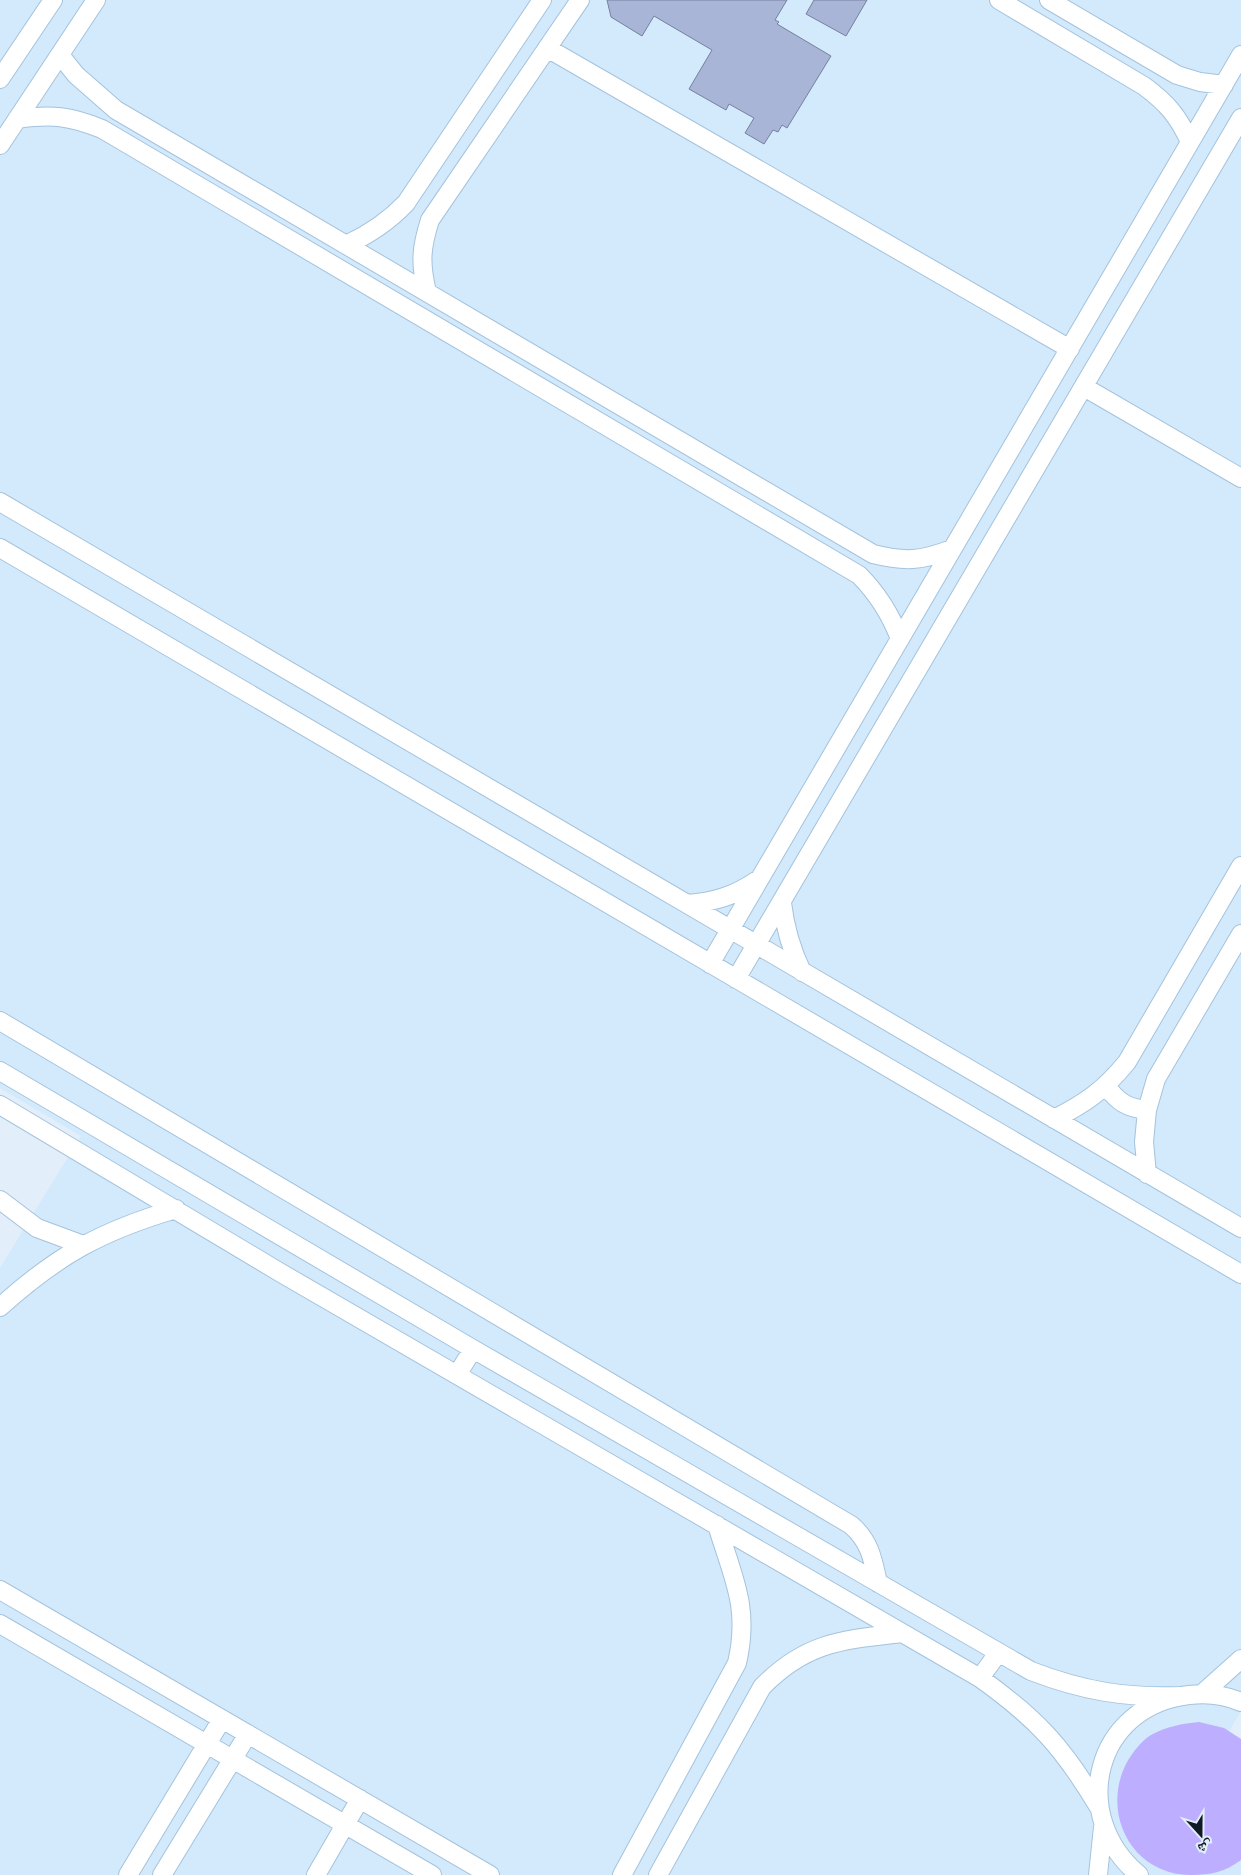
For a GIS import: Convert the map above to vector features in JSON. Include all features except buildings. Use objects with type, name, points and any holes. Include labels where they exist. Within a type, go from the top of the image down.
[{"type":"street","points":[[0,79],[53,0]]},
{"type":"street","points":[[0,145],[96,0]]},
{"type":"street","points":[[346,245],[369,235],[389,221],[406,203],[542,0]]},
{"type":"street","points":[[427,292],[421,268],[422,244],[430,220],[580,0]]},
{"type":"street","points":[[999,0],[1144,86],[1164,101],[1190,142]]},
{"type":"street","points":[[1049,0],[1177,75],[1200,82],[1224,84]]},
{"type":"street","points":[[547,48],[1070,349]]},
{"type":"street","points":[[60,55],[76,76],[116,110],[873,554],[899,560],[927,558],[952,549]]},
{"type":"street","points":[[710,964],[1241,56]]},
{"type":"street","points":[[17,119],[46,115],[75,118],[102,129],[842,564],[859,575],[877,593],[890,615],[900,639]]},
{"type":"street","points":[[736,979],[1241,118]]},
{"type":"street","points":[[1084,386],[1241,478]]},
{"type":"street","points":[[0,502],[1241,1228]]},
{"type":"street","points":[[0,548],[1241,1274]]},
{"type":"street","points":[[1054,1119],[1082,1105],[1106,1086],[1127,1062],[1241,866]]},
{"type":"street","points":[[687,904],[713,902],[737,893],[759,879]]},
{"type":"street","points":[[782,903],[785,927],[792,950],[802,972]]},
{"type":"street","points":[[1147,1174],[1144,1142],[1147,1110],[1156,1079],[1241,934]]},
{"type":"street","points":[[0,1021],[851,1525],[859,1532],[870,1549],[878,1583]]},
{"type":"street","points":[[0,1071],[473,1349],[1031,1671],[1067,1685],[1104,1694],[1142,1697],[1181,1696]]},
{"type":"street","points":[[1106,1086],[1116,1100],[1130,1108],[1147,1110]]},
{"type":"street","points":[[0,1105],[457,1375],[980,1678],[1016,1704],[1048,1734],[1076,1768],[1098,1806]]},
{"type":"street","points":[[0,1200],[38,1228],[83,1245]]},
{"type":"street","points":[[0,1307],[47,1267],[83,1245],[128,1224],[176,1209]]},
{"type":"street","points":[[457,1375],[473,1349]]},
{"type":"street","points":[[622,1875],[737,1663],[742,1640],[743,1617],[740,1595],[717,1526]]},
{"type":"street","points":[[0,1590],[490,1875]]},
{"type":"street","points":[[0,1624],[432,1875]]},
{"type":"street","points":[[658,1875],[762,1687],[777,1672],[795,1659],[836,1642],[902,1633]]},
{"type":"street","points":[[980,1678],[998,1653]]},
{"type":"street","points":[[1203,1693],[1241,1659]]},
{"type":"street","points":[[142,1706],[156,1681]]},
{"type":"street","points":[[1139,1875],[1126,1864],[1112,1846],[1103,1827],[1098,1806],[1098,1784],[1103,1763],[1116,1737],[1141,1711],[1160,1701],[1203,1693],[1241,1702]]},
{"type":"street","points":[[131,1874],[222,1719]]},
{"type":"street","points":[[162,1875],[248,1734]]},
{"type":"street","points":[[316,1875],[360,1799]]},
{"type":"street","points":[[1098,1875],[1103,1827]]},
{"type":"shaded area","points":[[0,0],[1241,0],[1241,1711],[1197,1786],[1241,1812],[1241,1875],[0,1875],[0,1268],[81,1136],[0,1088]]},
{"type":"shaded area","points":[[1199,1722],[1224,1728],[1241,1739],[1241,1860],[1218,1872],[1191,1875],[1170,1872],[1152,1865],[1138,1853],[1127,1838],[1120,1821],[1117,1802],[1119,1783],[1126,1764],[1144,1741],[1151,1735],[1169,1727]]}]
